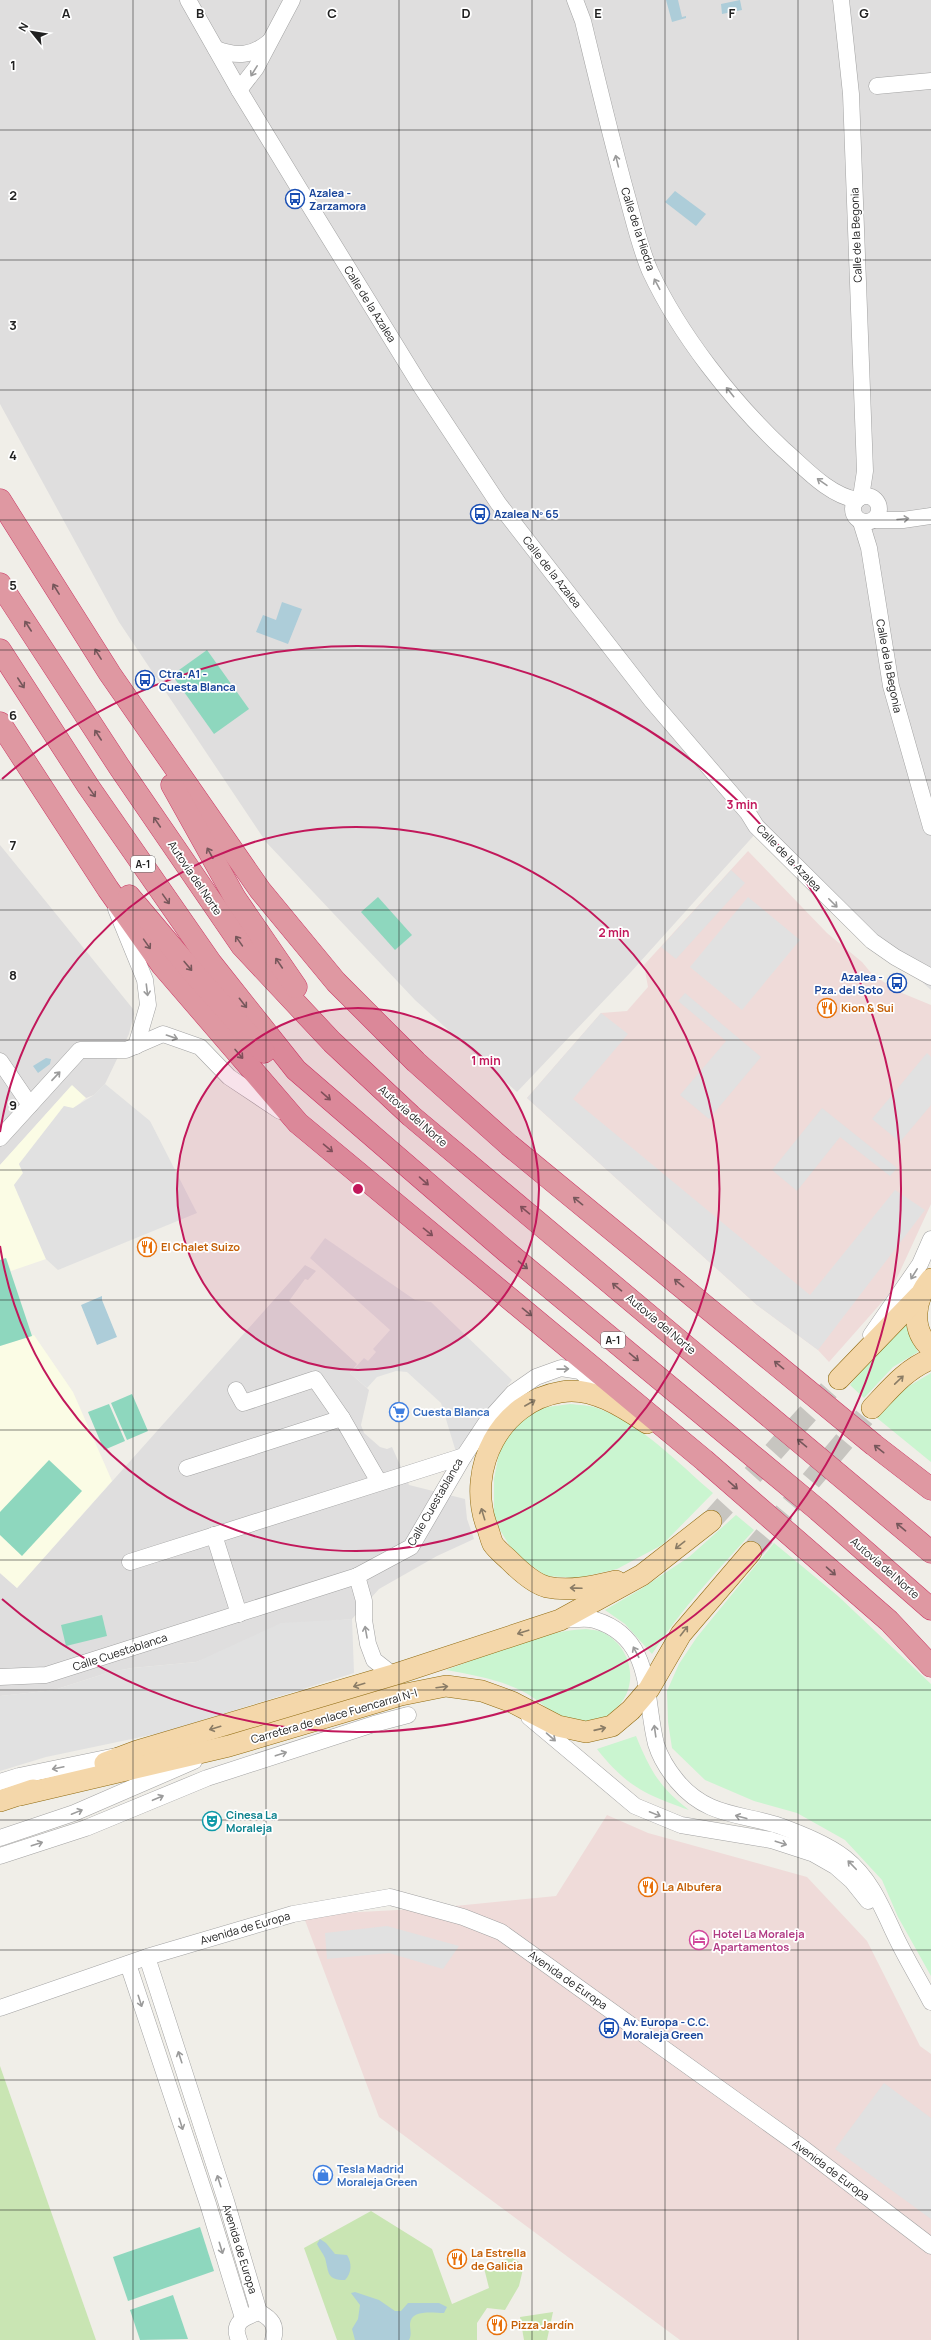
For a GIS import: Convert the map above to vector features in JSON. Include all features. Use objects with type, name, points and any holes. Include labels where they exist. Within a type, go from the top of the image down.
[{"type":"highway","points":[[0,500],[110,674],[260,890],[336,982],[416,1062],[509,1145],[931,1489]]},
{"type":"highway","name":"Autovía del Norte","points":[[0,584],[120,768],[242,946],[332,1042],[411,1116],[931,1552]]},
{"type":"highway","name":"Autovía del Norte","points":[[0,650],[88,786],[211,963],[296,1070],[507,1252],[818,1510],[931,1609]]},
{"type":"highway","points":[[110,674],[235,898],[332,1042]]},
{"type":"highway","points":[[0,709],[125,892],[198,978],[266,1053],[296,1070]]},
{"type":"highway","points":[[0,723],[108,889],[162,965],[298,1123],[704,1460],[890,1621],[931,1666]]},
{"type":"highway","points":[[910,1473],[931,1493]]},
{"type":"main road","points":[[839,1379],[919,1296],[931,1279]]},
{"type":"main road","points":[[919,1296],[916,1313],[919,1330],[931,1348]]},
{"type":"main road","points":[[872,1408],[900,1378],[919,1364],[931,1359]]},
{"type":"main road","name":"Carretera de enlace Fuencarral N-I","points":[[642,1575],[585,1588],[547,1587],[518,1569],[493,1544],[482,1509],[480,1477],[491,1445],[509,1419],[531,1401],[562,1391],[590,1394],[619,1404],[704,1460]]},
{"type":"main road","name":"Carretera de enlace Fuencarral N-I","points":[[20,1795],[137,1751],[393,1675],[560,1620],[642,1575],[711,1521]]},
{"type":"main road","name":"Carretera de enlace Fuencarral N-I","points":[[0,1801],[229,1746],[401,1695],[446,1686],[482,1691],[512,1702],[558,1726],[586,1732],[612,1726],[632,1710],[649,1689],[681,1634],[751,1552]]},
{"type":"street","name":"Calle de la Azalea","points":[[188,0],[239,90],[420,385],[498,503],[652,701],[748,813],[756,826],[872,941],[895,957],[931,977]]},
{"type":"street","points":[[239,90],[252,75],[292,0]]},
{"type":"street","name":"Calle de la Hiedra","points":[[575,0],[583,21],[635,225],[650,270],[672,312],[720,380],[754,421],[818,480],[841,495],[863,498]]},
{"type":"street","name":"Calle de la Begonia","points":[[841,0],[851,94],[865,470],[863,498]]},
{"type":"street","points":[[216,49],[228,53],[245,55],[260,49],[269,42]]},
{"type":"street","points":[[876,86],[931,80]]},
{"type":"street","points":[[869,521],[878,514],[879,506],[863,498],[853,512],[856,518],[869,521],[903,520],[931,516]]},
{"type":"street","name":"Calle de la Begonia","points":[[869,521],[869,548],[891,686],[931,827]]},
{"type":"street","points":[[108,889],[145,980],[148,1005],[136,1046]]},
{"type":"street","points":[[0,1138],[80,1050],[126,1050],[163,1034],[200,1047],[229,1077],[298,1123]]},
{"type":"street","points":[[0,1061],[30,1105]]},
{"type":"street","points":[[839,1379],[903,1291],[920,1264],[931,1239]]},
{"type":"street","points":[[464,1456],[486,1424],[513,1393],[536,1377],[561,1368],[580,1371],[619,1404]]},
{"type":"street","points":[[236,1390],[244,1402],[315,1379],[342,1418],[379,1482]]},
{"type":"street","points":[[187,1468],[342,1418]]},
{"type":"street","name":"Calle Cuestablanca","points":[[130,1562],[464,1456]]},
{"type":"street","name":"Calle Cuestablanca","points":[[0,1677],[46,1675],[357,1576],[411,1547],[464,1456]]},
{"type":"street","points":[[214,1535],[239,1614]]},
{"type":"street","points":[[357,1576],[364,1601],[364,1620],[368,1644],[374,1660],[393,1675]]},
{"type":"street","points":[[560,1620],[593,1620],[610,1626],[623,1636],[634,1648],[643,1668],[649,1689],[656,1745],[665,1764],[689,1793],[721,1812],[779,1826],[822,1844],[845,1858],[862,1876],[881,1902],[894,1933],[931,2002]]},
{"type":"street","points":[[512,1702],[579,1761],[635,1806],[681,1825],[771,1840],[814,1854],[835,1866],[852,1881],[894,1933]]},
{"type":"street","points":[[0,1856],[86,1828],[207,1778],[374,1724],[408,1715]]},
{"type":"street","points":[[0,1838],[74,1813],[229,1746]]},
{"type":"street","points":[[0,1782],[19,1776],[137,1751]]},
{"type":"street","name":"Avenida de Europa","points":[[0,2008],[147,1957],[303,1911],[390,1897],[490,1927],[501,1932],[740,2103],[931,2246]]},
{"type":"street","name":"Avenida de Europa","points":[[147,1957],[259,2312]]},
{"type":"street","name":"Avenida de Europa","points":[[128,1964],[208,2204],[243,2318]]},
{"type":"street","points":[[239,2340],[238,2326],[243,2318],[259,2312],[270,2318],[276,2329],[274,2340]]},
{"type":"shaded area","points":[[0,0],[931,0],[931,990],[757,832],[630,973],[517,1092],[415,1000],[266,842],[119,622],[0,404]]},
{"type":"shaded area","points":[[0,845],[133,1009],[134,1014],[129,1034],[105,1084],[94,1095],[86,1098],[71,1086],[0,1165]]},
{"type":"shaded area","points":[[748,851],[827,933],[862,962],[872,974],[897,991],[931,1005],[931,1204],[890,1293],[829,1362],[818,1350],[757,1305],[527,1098],[601,1013],[627,1011],[648,987],[644,965]]},
{"type":"shaded area","points":[[731,870],[745,883],[676,959],[661,947]]},
{"type":"shaded area","points":[[748,897],[800,940],[742,1010],[690,967]]},
{"type":"shaded area","points":[[685,993],[761,1057],[709,1119],[680,1095],[726,1041],[678,1001]]},
{"type":"shaded area","points":[[601,1013],[628,1034],[573,1099],[810,1295],[895,1190],[925,1210],[818,1350],[757,1305],[527,1098]]},
{"type":"shaded area","points":[[927,1053],[931,1057],[931,1105],[900,1142],[872,1119]]},
{"type":"shaded area","points":[[105,1084],[150,1121],[197,1213],[58,1270],[46,1259],[14,1185],[23,1173],[19,1164],[64,1106],[73,1108],[94,1095]]},
{"type":"shaded area","points":[[72,1085],[86,1098],[73,1109],[64,1106],[19,1164],[23,1173],[14,1185],[46,1259],[11,1271],[6,1258],[0,1260],[0,1165]]},
{"type":"shaded area","points":[[822,1108],[897,1168],[890,1176],[840,1137],[797,1191],[772,1170]]},
{"type":"shaded area","points":[[325,1238],[415,1300],[431,1302],[512,1380],[456,1452],[441,1403],[407,1372],[396,1371],[377,1377],[367,1388],[350,1373],[364,1358],[368,1361],[376,1352],[373,1349],[390,1330],[310,1258]]},
{"type":"shaded area","points":[[305,1265],[316,1271],[308,1280],[305,1279],[289,1301],[357,1364],[350,1373],[369,1390],[361,1425],[364,1433],[380,1447],[387,1449],[392,1447],[409,1485],[465,1499],[467,1519],[474,1539],[437,1556],[379,1589],[352,1619],[309,1623],[196,1662],[132,1668],[110,1672],[54,1690],[0,1696],[0,1573],[17,1588]]},
{"type":"shaded area","points":[[34,1335],[73,1392],[112,1481],[17,1588],[0,1573],[0,1346]]},
{"type":"shaded area","points":[[352,1619],[354,1673],[165,1732],[46,1757],[0,1771],[0,1696],[54,1690],[110,1672],[132,1668],[196,1662],[281,1623]]},
{"type":"shaded area","points":[[607,1815],[648,1833],[807,1877],[867,1941],[920,2046],[931,2054],[931,2340],[680,2340],[379,2117],[303,1915],[435,1908],[556,1896]]},
{"type":"shaded area","points":[[387,1926],[459,1946],[443,1969],[389,1953],[327,1959],[325,1933]]},
{"type":"shaded area","points":[[884,2083],[931,2118],[931,2219],[835,2149]]},
{"type":"green space","points":[[207,650],[249,709],[214,734],[172,675]]},
{"type":"green space","points":[[378,897],[412,935],[395,950],[361,912]]},
{"type":"green space","points":[[6,1258],[32,1336],[0,1346],[0,1260]]},
{"type":"green space","points":[[905,1319],[909,1335],[918,1352],[893,1367],[864,1398],[850,1385],[878,1349]]},
{"type":"green space","points":[[931,1373],[931,1462],[877,1418],[904,1389]]},
{"type":"green space","points":[[132,1394],[148,1431],[127,1440],[111,1403]]},
{"type":"green space","points":[[109,1404],[125,1441],[104,1450],[88,1412]]},
{"type":"green space","points":[[570,1404],[597,1408],[629,1424],[659,1445],[713,1493],[662,1545],[617,1569],[578,1578],[546,1576],[514,1553],[494,1520],[494,1479],[500,1448],[518,1424],[540,1408]]},
{"type":"green space","points":[[49,1460],[82,1491],[22,1556],[0,1535],[0,1512]]},
{"type":"green space","points":[[736,1515],[754,1530],[688,1605],[663,1637],[652,1654],[625,1624],[605,1610],[641,1589],[689,1557]]},
{"type":"green space","points":[[774,1543],[838,1596],[931,1684],[931,1976],[898,1917],[882,1880],[845,1840],[797,1813],[754,1801],[705,1780],[672,1748],[668,1722],[667,1691],[679,1664],[697,1637]]},
{"type":"green space","points":[[102,1615],[107,1636],[66,1646],[61,1625]]},
{"type":"green space","points":[[586,1629],[602,1632],[614,1640],[622,1649],[630,1670],[630,1681],[622,1702],[606,1717],[598,1722],[585,1724],[565,1719],[522,1691],[504,1683],[446,1670],[532,1639],[550,1634]]},
{"type":"green space","points":[[636,1736],[656,1777],[670,1794],[689,1810],[638,1788],[618,1772],[597,1749]]},
{"type":"green space","points":[[0,2066],[96,2340],[0,2340]]},
{"type":"green space","points":[[371,2211],[432,2249],[452,2304],[489,2288],[484,2268],[511,2257],[524,2265],[519,2286],[505,2310],[487,2308],[477,2323],[477,2340],[337,2340],[304,2248]]},
{"type":"green space","points":[[200,2227],[214,2271],[128,2301],[113,2257]]},
{"type":"green space","points":[[173,2295],[188,2339],[140,2340],[130,2310]]},
{"type":"green space","points":[[553,2312],[547,2340],[524,2340],[520,2317]]},
{"type":"water","points":[[666,0],[678,0],[682,17],[686,16],[686,18],[672,22]]},
{"type":"water","points":[[740,0],[742,10],[722,14],[721,4]]},
{"type":"water","points":[[675,191],[706,214],[696,226],[665,202]]},
{"type":"water","points":[[282,602],[302,609],[288,644],[256,632],[263,615],[276,620]]},
{"type":"water","points":[[46,1058],[51,1059],[50,1064],[38,1073],[33,1066]]},
{"type":"water","points":[[102,1296],[102,1300],[117,1337],[97,1345],[81,1305]]},
{"type":"water","points":[[320,2239],[326,2243],[335,2254],[347,2255],[350,2261],[350,2268],[349,2274],[345,2280],[334,2279],[329,2274],[325,2258],[317,2244]]},
{"type":"water","points":[[355,2292],[379,2300],[395,2311],[401,2311],[408,2303],[439,2303],[447,2307],[444,2313],[423,2313],[414,2316],[411,2319],[411,2334],[409,2340],[355,2340],[352,2329],[358,2319],[360,2305],[351,2293]]},
{"type":"tunnel","points":[[711,1521],[839,1379]]},
{"type":"tunnel","points":[[751,1552],[872,1408]]},
{"type":"place","name":"Azalea - Zarzamora","points":[[295,199]]},
{"type":"place","name":"Azalea Nº 65","points":[[480,514]]},
{"type":"place","name":"Ctra. A1 - Cuesta Blanca","points":[[145,680]]},
{"type":"place","name":"Azalea - Pza. del Soto","points":[[897,983]]},
{"type":"place","name":"Kion & Sui","points":[[827,1008]]},
{"type":"place","name":"El Chalet Suizo","points":[[147,1247]]},
{"type":"place","name":"Cuesta Blanca","points":[[399,1412]]},
{"type":"place","name":"Cinesa La Moraleja","points":[[212,1821]]},
{"type":"place","name":"La Albufera","points":[[648,1887]]},
{"type":"place","name":"Hotel La Moraleja Apartamentos","points":[[699,1940]]},
{"type":"place","name":"Av. Europa - C.C. Moraleja Green","points":[[609,2028]]},
{"type":"place","name":"Tesla Madrid Moraleja Green","points":[[323,2175]]},
{"type":"place","name":"La Estrella de Galicia","points":[[457,2259]]},
{"type":"place","name":"Pizza Jardín","points":[[497,2325]]}]
